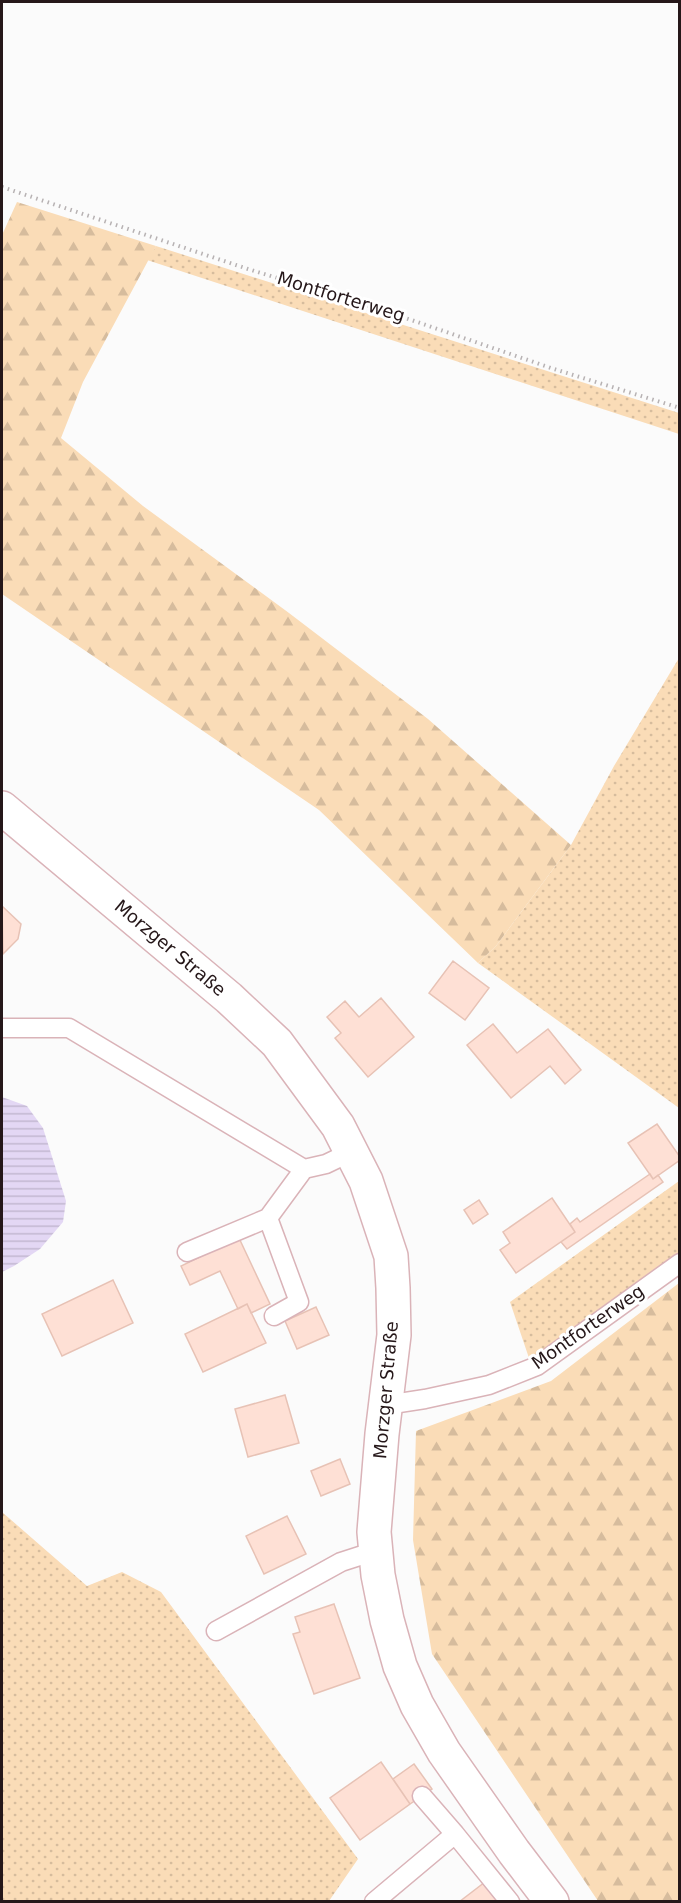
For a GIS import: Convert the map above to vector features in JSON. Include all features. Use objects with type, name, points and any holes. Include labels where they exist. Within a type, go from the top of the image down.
[{"type":"street","name":"Morzger Straße","points":[[2,808],[230,998],[277,1043],[338,1126],[370,1190],[392,1256],[394,1335],[374,1532],[387,1620],[400,1666],[417,1705],[450,1761],[552,1902]]},
{"type":"lane","points":[[2,1028],[69,1029],[304,1169]]},
{"type":"lane","points":[[186,1252],[268,1218],[304,1169],[326,1164],[351,1152]]},
{"type":"lane","points":[[268,1218],[299,1302],[274,1316]]},
{"type":"lane","name":"Montforterweg","points":[[386,1405],[489,1385],[537,1366],[680,1263]]},
{"type":"lane","points":[[216,1631],[341,1562],[375,1551]]},
{"type":"lane","points":[[422,1796],[510,1902]]},
{"type":"lane","points":[[374,1902],[454,1834]]},
{"type":"path","name":"Montforterweg","points":[[2,187],[680,408]]},
{"type":"green space","points":[[17,202],[156,246],[83,382],[61,438],[143,506],[428,719],[571,845],[496,946],[478,963],[319,810],[2,594],[2,235]]},
{"type":"green space","points":[[156,246],[679,413],[679,434],[147,260]]},
{"type":"green space","points":[[679,658],[679,1108],[478,963],[496,946],[571,845],[614,766]]},
{"type":"green space","points":[[679,1181],[679,1256],[530,1361],[510,1302]]},
{"type":"green space","points":[[679,1283],[679,1901],[598,1901],[432,1654],[413,1540],[416,1431],[551,1381]]},
{"type":"green space","points":[[2,1512],[87,1586],[122,1572],[161,1592],[358,1859],[329,1901],[2,1901]]},
{"type":"shaded area","points":[[2,1097],[27,1106],[43,1128],[66,1201],[63,1222],[40,1249],[2,1272]]},
{"type":"building","points":[[2,906],[21,924],[18,939],[3,954]]},
{"type":"building","points":[[453,961],[489,988],[465,1020],[429,993]]},
{"type":"building","points":[[381,998],[414,1037],[368,1077],[335,1038],[341,1033],[327,1017],[345,1001],[359,1017]]},
{"type":"building","points":[[493,1024],[517,1053],[548,1029],[581,1070],[565,1084],[550,1066],[511,1098],[467,1045]]},
{"type":"building","points":[[657,1124],[680,1160],[653,1179],[628,1143]]},
{"type":"building","points":[[650,1174],[653,1179],[658,1175],[663,1182],[567,1249],[561,1242],[575,1232],[570,1224],[577,1218],[580,1222]]},
{"type":"building","points":[[552,1198],[575,1232],[516,1273],[500,1250],[510,1243],[503,1232]]},
{"type":"building","points":[[479,1200],[488,1214],[473,1224],[464,1210]]},
{"type":"building","points":[[239,1238],[270,1304],[251,1313],[247,1304],[238,1309],[220,1271],[190,1285],[181,1266]]},
{"type":"building","points":[[113,1280],[133,1323],[62,1356],[42,1314]]},
{"type":"building","points":[[247,1304],[266,1343],[203,1372],[185,1334]]},
{"type":"building","points":[[316,1307],[329,1335],[297,1349],[285,1321]]},
{"type":"building","points":[[285,1395],[299,1443],[248,1457],[235,1409]]},
{"type":"building","points":[[340,1459],[350,1484],[321,1496],[311,1471]]},
{"type":"building","points":[[287,1516],[306,1554],[264,1574],[246,1536]]},
{"type":"building","points":[[334,1604],[360,1678],[314,1694],[293,1634],[300,1632],[295,1617]]},
{"type":"building","points":[[381,1762],[410,1804],[360,1840],[330,1798]]},
{"type":"building","points":[[414,1764],[432,1789],[410,1804],[393,1779]]},
{"type":"building","points":[[485,1882],[499,1902],[459,1902]]}]
